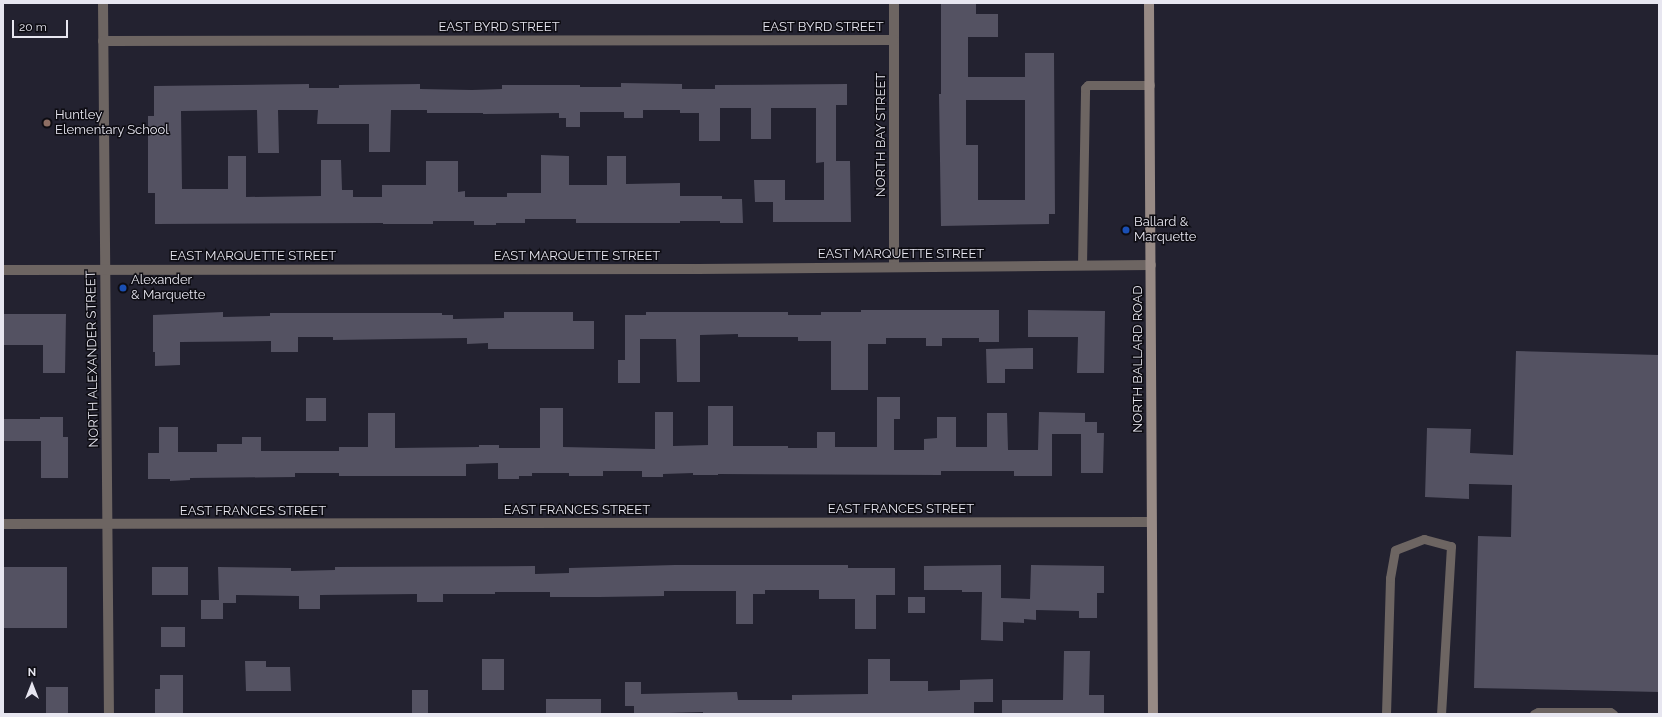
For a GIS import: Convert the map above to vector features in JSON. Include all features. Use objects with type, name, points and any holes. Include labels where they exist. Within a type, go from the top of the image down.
[{"type":"main road","name":"NORTH BALLARD ROAD","points":[[1149,3],[1153,714]]},
{"type":"street","name":"NORTH ALEXANDER STREET","points":[[103,3],[109,714]]},
{"type":"street","name":"NORTH BAY STREET","points":[[894,3],[894,267]]},
{"type":"street","name":"EAST BYRD STREET","points":[[104,41],[894,40]]},
{"type":"street","name":"EAST MARQUETTE STREET","points":[[3,270],[1151,265]]},
{"type":"street","name":"EAST FRANCES STREET","points":[[3,524],[1151,522]]},
{"type":"lane","points":[[1082,265],[1085,88],[1088,85],[1150,86]]},
{"type":"lane","points":[[1386,714],[1390,578],[1395,550],[1424,539],[1451,546],[1441,714]]},
{"type":"lane","points":[[1534,714],[1538,712],[1610,712],[1612,714]]},
{"type":"building","points":[[941,3],[976,3],[976,14],[998,14],[998,37],[968,37],[968,77],[1025,77],[1025,53],[1054,53],[1055,214],[1049,214],[1049,224],[941,226],[939,94],[941,94]],"holes":[[[966,100],[1025,100],[1025,200],[978,200],[978,145],[966,145]]]},
{"type":"building","points":[[621,83],[682,84],[682,89],[715,89],[715,85],[847,84],[847,105],[836,105],[836,161],[850,161],[851,222],[773,222],[773,202],[755,202],[754,180],[785,180],[785,200],[824,200],[824,162],[816,163],[816,108],[771,108],[771,139],[751,139],[751,108],[720,108],[720,141],[699,141],[699,113],[680,113],[680,110],[643,110],[643,118],[624,118],[624,112],[580,112],[580,127],[566,127],[566,118],[559,118],[559,113],[427,113],[427,110],[391,110],[390,152],[369,152],[369,124],[317,124],[318,110],[278,110],[279,153],[258,153],[257,110],[181,111],[182,189],[228,189],[228,156],[246,156],[246,197],[321,196],[321,160],[341,160],[342,190],[353,190],[353,197],[382,197],[382,185],[426,185],[426,161],[458,161],[458,192],[465,191],[465,197],[507,197],[507,193],[541,193],[541,155],[569,156],[569,185],[607,185],[607,156],[626,156],[626,184],[680,183],[680,196],[722,196],[722,199],[742,199],[743,223],[720,223],[720,221],[680,221],[680,223],[576,223],[576,219],[525,219],[525,223],[496,223],[496,225],[474,225],[474,221],[433,221],[433,224],[155,224],[155,193],[148,193],[148,116],[154,116],[154,86],[309,84],[309,88],[339,88],[339,85],[420,84],[420,89],[472,90],[502,89],[502,85],[580,85],[580,87],[621,87]]},
{"type":"building","points":[[861,310],[999,310],[999,342],[979,342],[979,338],[942,338],[942,346],[926,346],[926,338],[886,338],[886,344],[868,344],[868,390],[831,390],[831,341],[798,341],[798,337],[738,337],[738,334],[700,335],[700,382],[677,382],[676,339],[640,339],[640,383],[618,383],[618,360],[625,360],[625,315],[646,315],[646,312],[788,312],[788,315],[821,315],[821,312],[861,312]]},
{"type":"building","points":[[1028,310],[1105,311],[1104,373],[1077,373],[1078,337],[1028,337]]},
{"type":"building","points":[[223,312],[223,317],[270,316],[270,313],[442,313],[442,315],[453,315],[453,319],[504,318],[504,312],[573,312],[573,321],[594,321],[594,349],[488,349],[488,343],[467,344],[467,338],[333,340],[333,337],[298,337],[298,352],[271,352],[271,341],[180,342],[180,365],[155,366],[155,352],[153,352],[153,315]]},
{"type":"building","points":[[3,314],[66,314],[65,373],[43,373],[43,345],[3,345]]},
{"type":"building","points":[[1033,348],[1033,369],[1005,369],[1005,383],[987,383],[986,349]]},
{"type":"building","points":[[1516,351],[1659,355],[1659,692],[1474,688],[1478,536],[1511,537],[1512,485],[1469,484],[1469,499],[1425,497],[1427,428],[1471,429],[1470,453],[1513,455]]},
{"type":"building","points":[[877,397],[900,397],[900,419],[894,419],[894,450],[924,450],[924,439],[937,438],[937,417],[956,417],[956,447],[987,447],[987,413],[1007,413],[1008,450],[1038,450],[1039,412],[1085,413],[1085,422],[1097,422],[1097,433],[1104,433],[1103,473],[1081,473],[1081,434],[1052,434],[1052,476],[1014,476],[1014,471],[941,471],[941,475],[693,475],[693,473],[663,474],[663,477],[642,477],[642,471],[603,471],[603,476],[569,476],[569,473],[532,473],[532,476],[519,476],[519,479],[498,479],[498,463],[466,464],[466,476],[339,476],[339,473],[295,473],[295,477],[190,478],[190,480],[170,481],[170,479],[148,479],[148,453],[159,453],[159,427],[178,427],[178,452],[217,452],[217,444],[242,444],[242,437],[261,437],[261,451],[339,451],[339,447],[368,447],[368,413],[395,413],[395,448],[479,447],[479,445],[499,445],[499,448],[540,448],[540,408],[563,408],[563,447],[655,449],[655,412],[673,412],[673,446],[708,445],[708,406],[733,406],[733,446],[788,446],[788,448],[817,448],[817,432],[835,432],[835,447],[877,447]]},
{"type":"building","points":[[306,398],[326,398],[326,421],[306,421]]},
{"type":"building","points":[[40,417],[63,417],[63,437],[68,437],[68,478],[41,478],[41,441],[4,441],[4,419],[40,419]]},
{"type":"building","points":[[675,565],[848,565],[848,568],[895,568],[895,595],[876,595],[876,629],[855,629],[855,599],[819,599],[819,590],[765,590],[765,594],[753,594],[753,624],[736,624],[736,591],[664,591],[664,596],[599,597],[550,597],[550,592],[495,592],[495,594],[443,594],[443,602],[417,602],[417,594],[320,595],[320,609],[299,609],[299,596],[236,595],[236,603],[223,603],[223,619],[201,619],[201,600],[219,600],[218,567],[291,568],[291,571],[335,570],[335,567],[535,566],[535,574],[569,573],[569,568]]},
{"type":"building","points":[[1001,565],[1001,598],[1030,599],[1031,565],[1104,566],[1104,593],[1097,593],[1097,618],[1079,618],[1079,611],[1036,610],[1036,620],[1024,619],[1024,623],[1003,622],[1003,641],[981,640],[982,592],[962,592],[962,590],[924,590],[924,566]]},
{"type":"building","points":[[3,567],[67,567],[67,628],[3,628]]},
{"type":"building","points":[[152,567],[188,567],[188,595],[152,595]]},
{"type":"building","points":[[908,597],[925,597],[925,613],[908,613]]},
{"type":"building","points":[[161,627],[185,627],[185,647],[161,647]]},
{"type":"building","points":[[1064,651],[1090,651],[1089,695],[1104,695],[1104,714],[1002,714],[1002,700],[1063,700]]},
{"type":"building","points":[[482,659],[504,659],[504,690],[482,690]]},
{"type":"building","points":[[868,659],[890,659],[890,681],[928,681],[928,691],[960,690],[960,680],[993,679],[993,702],[974,702],[974,714],[703,714],[703,712],[634,714],[634,706],[625,706],[625,682],[641,682],[641,694],[737,692],[738,700],[792,700],[792,695],[868,694]]},
{"type":"building","points":[[245,661],[266,661],[266,667],[290,667],[291,691],[246,691]]},
{"type":"building","points":[[160,675],[183,675],[183,714],[155,714],[155,689],[160,689]]},
{"type":"building","points":[[46,687],[68,687],[68,714],[46,714]]},
{"type":"building","points":[[412,690],[428,690],[428,714],[412,714]]},
{"type":"building","points":[[546,699],[601,699],[601,714],[546,714]]},
{"type":"place","name":"Huntley Elementary School","points":[[47,123]]},
{"type":"place","name":"Ballard & Marquette","points":[[1126,230]]},
{"type":"place","name":"Alexander & Marquette","points":[[123,288]]}]
